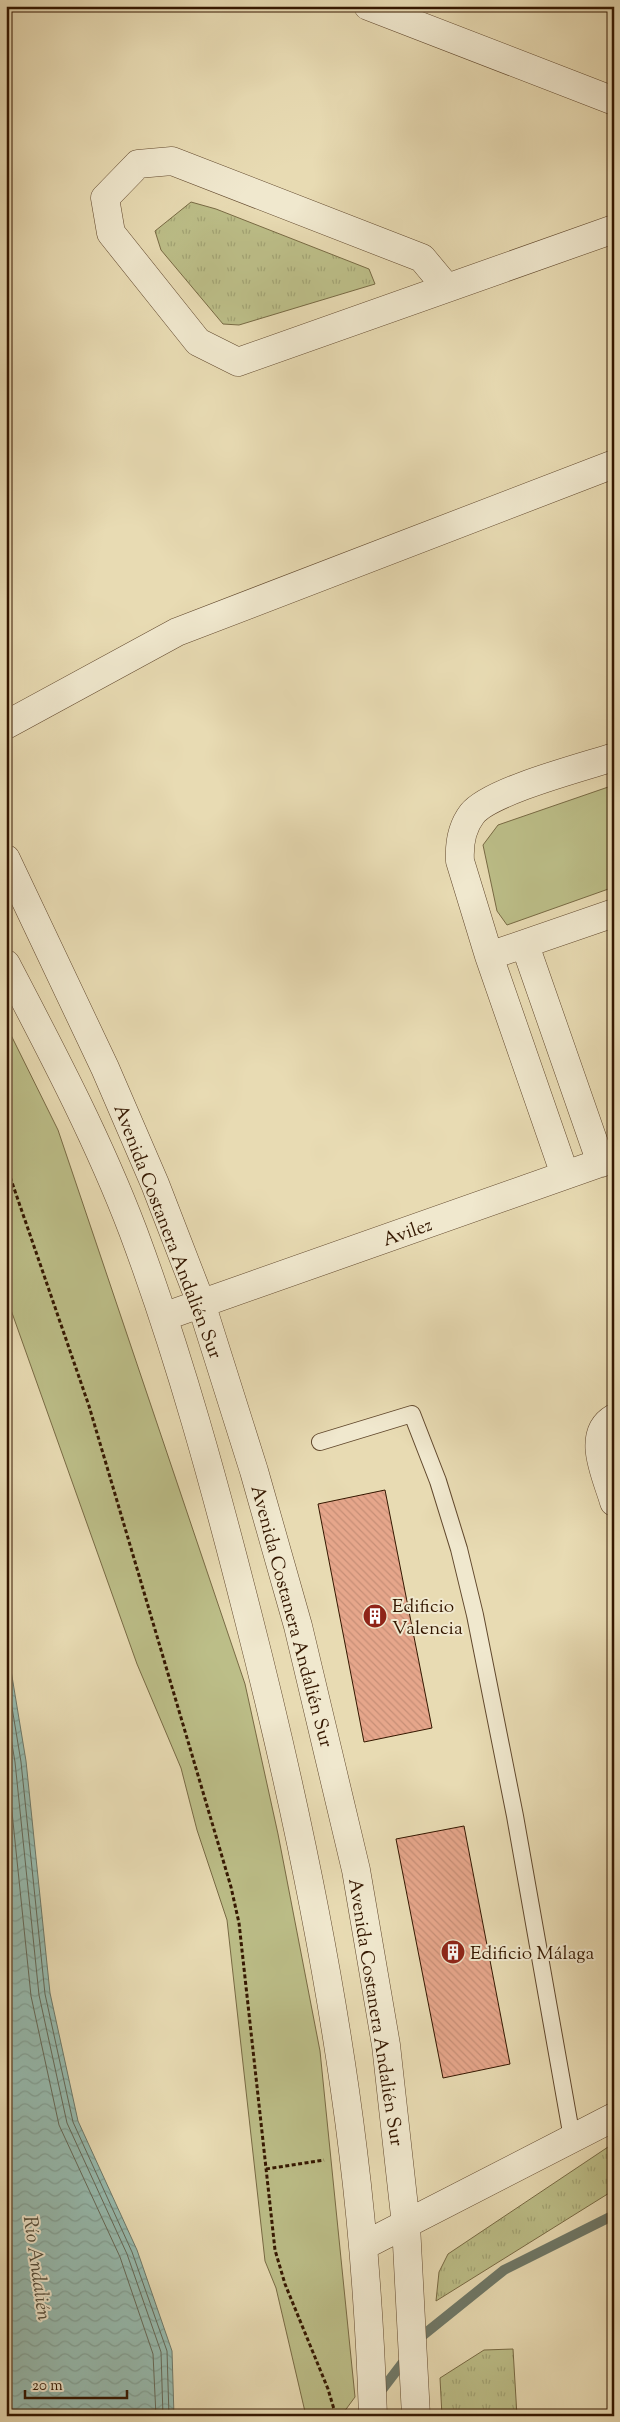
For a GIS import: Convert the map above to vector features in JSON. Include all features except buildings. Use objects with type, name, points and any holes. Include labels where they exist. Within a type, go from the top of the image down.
[{"type":"street","points":[[368,6],[614,101]]},
{"type":"street","points":[[447,288],[422,258],[172,161],[138,164],[105,198],[111,232],[198,342],[238,362],[614,229]]},
{"type":"street","points":[[6,725],[177,632],[614,464]]},
{"type":"street","points":[[565,1175],[489,956],[460,861],[461,836],[472,813],[494,797],[614,757]]},
{"type":"street","name":"Avenida Costanera Andalién Sur","points":[[6,859],[105,1068],[155,1184],[201,1303],[256,1480],[298,1626],[337,1784],[373,1967],[397,2135],[406,2225],[416,2411]]},
{"type":"street","points":[[489,956],[526,945],[614,913]]},
{"type":"street","points":[[526,945],[607,1161]]},
{"type":"street","name":"Avenida Costanera Andalién Sur","points":[[6,964],[57,1059],[96,1143],[132,1229],[163,1316],[235,1564],[291,1796],[334,2014],[352,2138],[363,2246],[374,2416]]},
{"type":"street","name":"Avilez","points":[[163,1316],[607,1161]]},
{"type":"street","points":[[614,1418],[607,1422],[600,1431],[598,1442],[614,1502]]},
{"type":"street","points":[[363,2246],[614,2117]]},
{"type":"lane","points":[[320,1442],[412,1414],[438,1480],[459,1549],[475,1615],[518,1836],[572,2138]]},
{"type":"path","points":[[6,1165],[89,1406],[231,1887],[239,1923],[275,2250],[285,2284],[336,2414]]},
{"type":"green space","points":[[191,202],[216,209],[369,269],[375,284],[239,325],[223,324],[161,250],[155,231]]},
{"type":"green space","points":[[614,785],[614,887],[507,925],[497,911],[483,845],[498,825]]},
{"type":"green space","points":[[6,1025],[58,1130],[245,1684],[278,1834],[320,2051],[355,2397],[341,2416],[306,2416],[276,2288],[265,2261],[227,1920],[197,1830],[181,1768],[137,1664],[6,1296]]},
{"type":"green space","points":[[614,2143],[614,2190],[436,2301],[439,2272],[448,2254]]},
{"type":"green space","points":[[513,2349],[517,2416],[442,2416],[440,2378],[484,2350]]},
{"type":"water","name":"Río Andalién","points":[[6,1640],[26,1761],[50,1993],[78,2121],[137,2250],[172,2351],[174,2416],[6,2416]]},
{"type":"waterway","points":[[417,2343],[422,2336],[504,2270],[614,2215]]},
{"type":"waterway","points":[[378,2395],[407,2357]]},
{"type":"place","name":"Edificio Valencia","points":[[375,1616]]},
{"type":"place","name":"Edificio Málaga","points":[[453,1952]]}]
